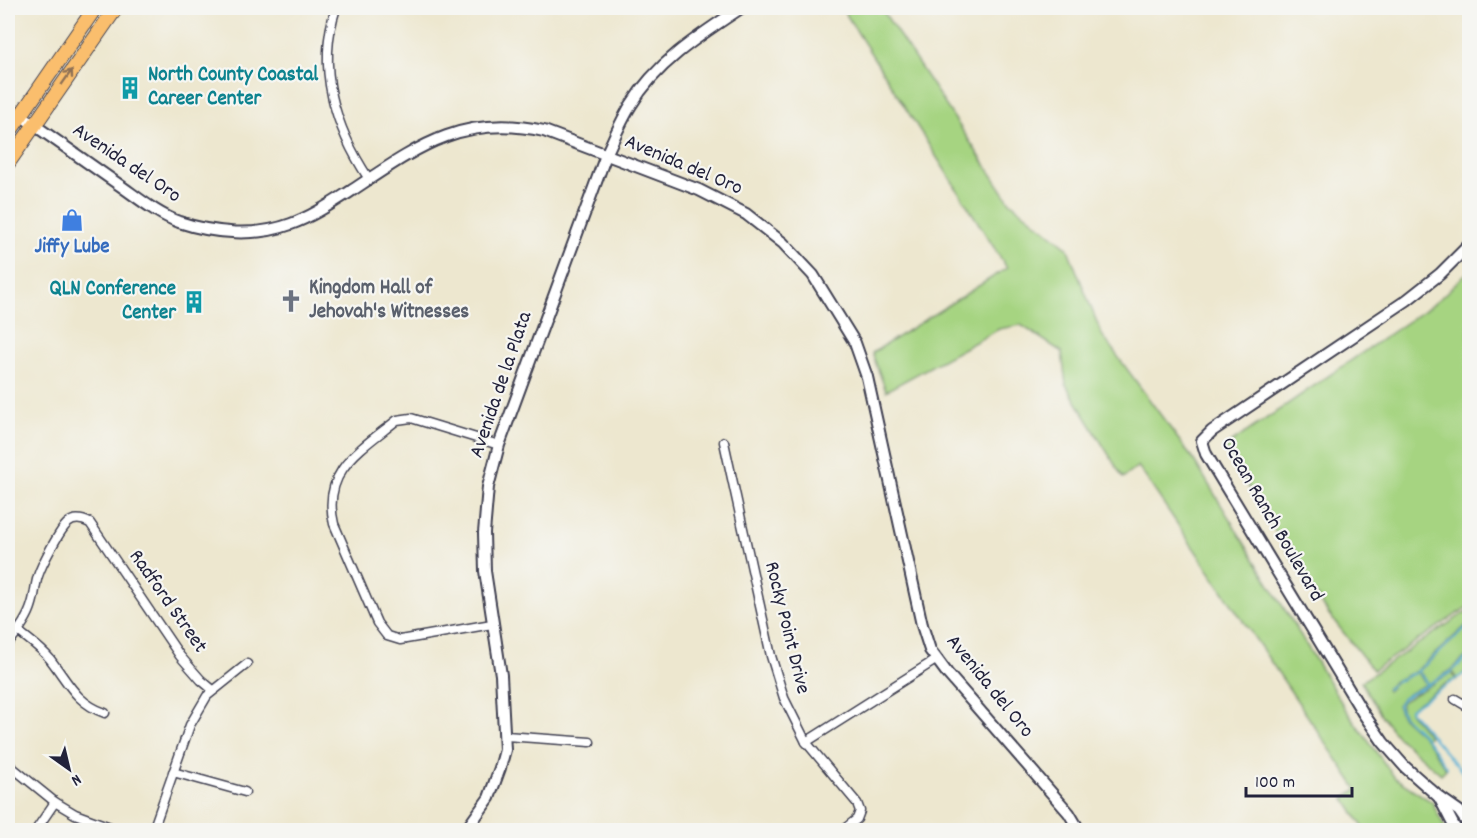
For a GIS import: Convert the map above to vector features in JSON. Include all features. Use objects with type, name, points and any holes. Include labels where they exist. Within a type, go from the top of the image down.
[{"type":"main road","points":[[8,134],[94,8]]},
{"type":"main road","points":[[8,163],[116,8]]},
{"type":"street","points":[[336,8],[332,18],[328,61],[329,91],[338,123],[369,179]]},
{"type":"street","name":"Avenida de la Plata","points":[[466,831],[489,798],[501,768],[506,736],[501,675],[485,571],[484,533],[488,487],[499,445],[606,155],[622,119],[646,84],[697,37],[741,8]]},
{"type":"street","name":"Avenida del Oro","points":[[21,115],[153,209],[178,222],[211,230],[242,233],[290,225],[314,215],[420,147],[444,136],[475,127],[499,125],[544,131],[699,190],[746,214],[783,243],[813,275],[855,343],[867,377],[922,625],[930,650],[947,673],[1069,813],[1079,831]]},
{"type":"street","name":"Ocean Ranch Boulevard","points":[[1470,244],[1440,274],[1407,300],[1212,431],[1202,441],[1206,454],[1363,713],[1383,742],[1405,767],[1459,811],[1470,827]]},
{"type":"street","points":[[492,624],[400,640],[387,636],[377,623],[334,524],[331,498],[334,482],[349,459],[402,417],[499,445]]},
{"type":"street","name":"Rocky Point Drive","points":[[724,442],[773,664],[791,715],[806,742],[857,803],[860,811],[857,819],[843,831]]},
{"type":"street","name":"Radford Street","points":[[18,631],[32,605],[43,563],[65,526],[77,519],[84,520],[90,523],[180,656],[213,690]]},
{"type":"street","points":[[8,644],[18,631],[49,658],[72,690],[91,708],[105,713]]},
{"type":"street","points":[[806,742],[937,660]]},
{"type":"street","points":[[153,831],[190,725],[207,696],[247,664]]},
{"type":"street","points":[[1455,699],[1470,708]]},
{"type":"street","points":[[506,736],[590,742]]},
{"type":"street","points":[[8,764],[55,802],[75,814],[118,831]]},
{"type":"street","points":[[173,772],[245,792]]},
{"type":"street","name":"Ocean Ranch Boulevard","points":[[1439,797],[1456,831]]},
{"type":"street","points":[[36,831],[55,802]]},
{"type":"green space","points":[[842,8],[881,8],[1010,202],[1067,247],[1102,335],[1195,462],[1346,710],[1395,778],[1432,802],[1446,830],[1365,830],[1344,798],[1357,789],[1138,466],[1123,478],[1066,385],[1062,352],[1021,325],[999,329],[886,391],[872,353],[1007,268]]},
{"type":"green space","points":[[1469,271],[1469,606],[1373,670],[1328,613],[1278,536],[1225,447],[1436,302]]},
{"type":"green space","points":[[1469,610],[1469,623],[1417,670],[1395,681],[1386,689],[1387,691],[1397,682],[1417,672],[1426,684],[1403,697],[1397,705],[1402,717],[1426,739],[1446,769],[1441,774],[1398,737],[1383,718],[1361,682]]},
{"type":"green space","points":[[1469,626],[1469,654],[1450,671],[1428,684],[1419,671]]},
{"type":"green space","points":[[1469,656],[1469,669],[1457,679],[1452,672]]},
{"type":"green space","points":[[1451,673],[1456,680],[1448,682],[1410,709],[1410,713],[1429,736],[1426,738],[1402,713],[1401,702]]},
{"type":"waterway","points":[[1387,689],[1397,681],[1418,671],[1470,624]]},
{"type":"waterway","points":[[1447,768],[1426,738],[1403,716],[1398,705],[1403,698],[1451,672],[1470,655]]},
{"type":"waterway","points":[[1470,670],[1410,709],[1470,781]]},
{"type":"waterway","points":[[1418,671],[1428,685]]},
{"type":"place","name":"North County Coastal Career Center","points":[[130,88]]},
{"type":"place","name":"Jiffy Lube","points":[[72,220]]},
{"type":"place","name":"Kingdom Hall of Jehovah's Witnesses","points":[[291,301]]},
{"type":"place","name":"QLN Conference Center","points":[[194,302]]}]
